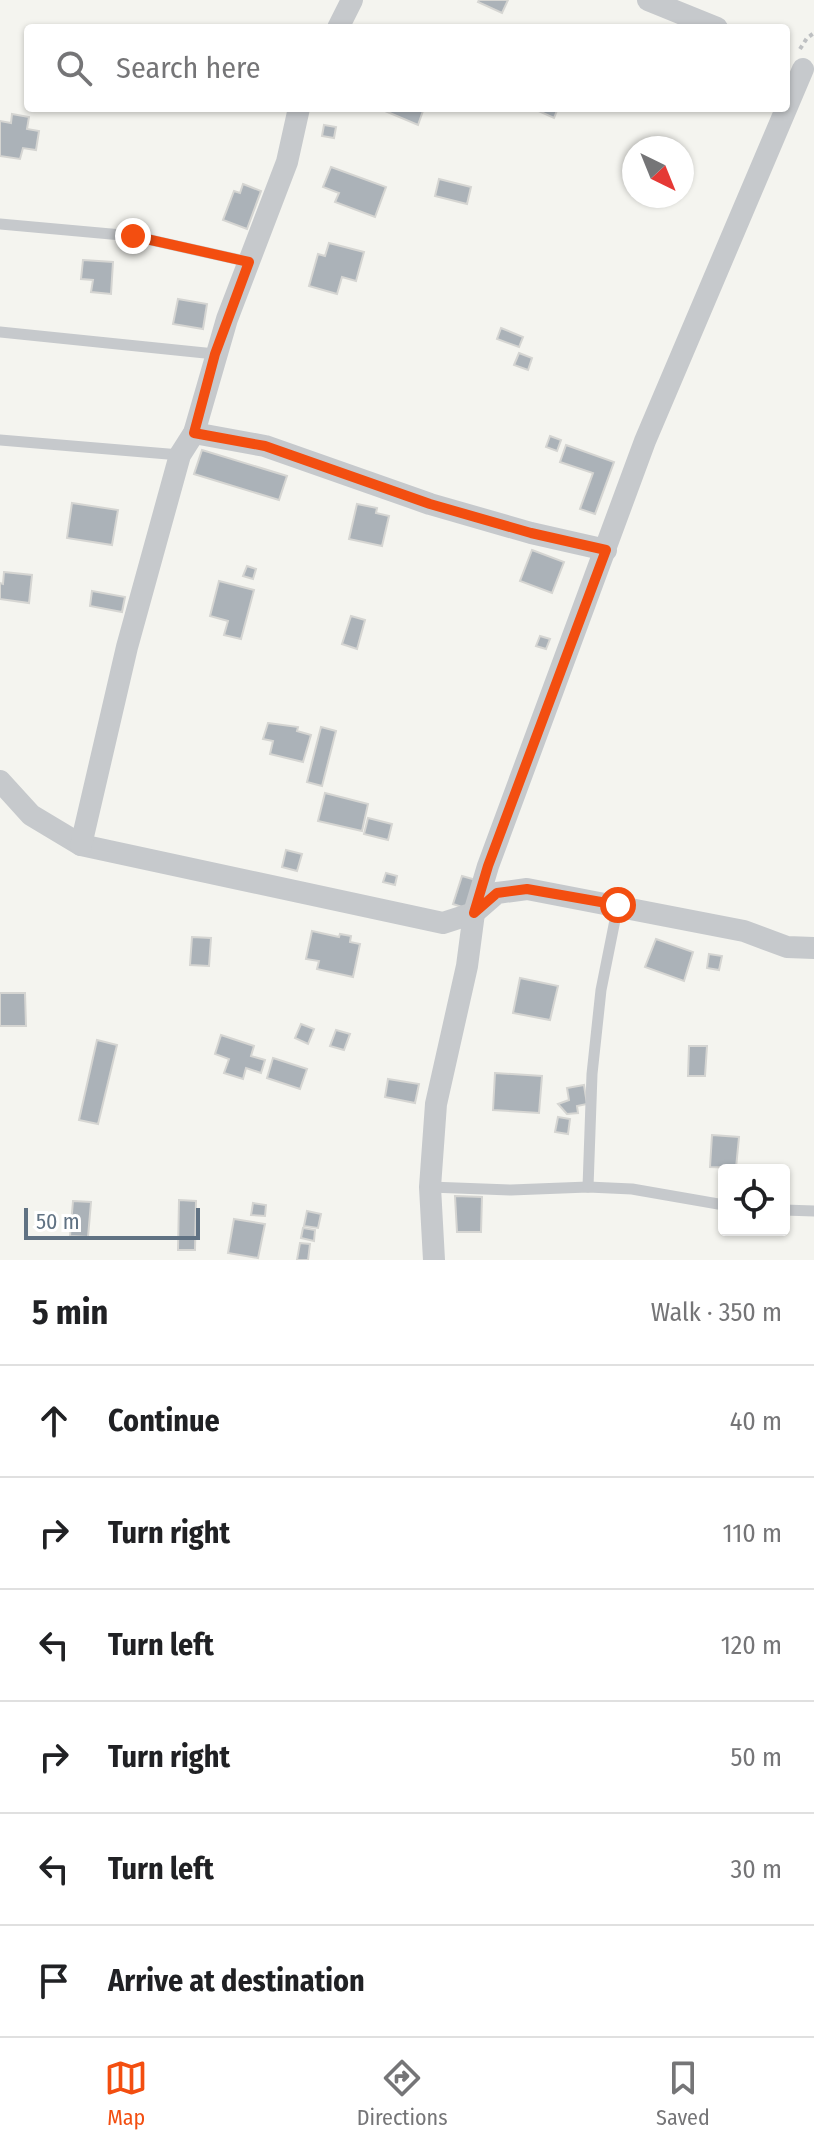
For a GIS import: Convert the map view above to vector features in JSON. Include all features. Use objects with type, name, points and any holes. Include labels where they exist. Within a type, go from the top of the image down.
[{"type":"street","points":[[340,24],[352,0]]},
{"type":"street","points":[[648,0],[707,24]]},
{"type":"street","points":[[790,94],[801,68]]},
{"type":"street","points":[[81,845],[123,661],[180,455],[194,433],[215,354],[287,162],[298,112]]},
{"type":"street","points":[[434,1260],[430,1187],[436,1104],[467,966],[474,913],[488,866],[645,441],[783,112]]},
{"type":"street","points":[[194,433],[265,446],[430,504],[531,533],[606,550]]},
{"type":"street","points":[[0,781],[31,815],[81,845],[443,923],[474,913],[497,893],[527,889],[744,931],[787,947],[814,948]]},
{"type":"lane","points":[[0,224],[133,236],[249,262]]},
{"type":"lane","points":[[0,332],[215,354]]},
{"type":"lane","points":[[0,440],[180,455]]},
{"type":"lane","points":[[588,1187],[592,1074],[601,990],[618,905]]},
{"type":"lane","points":[[430,1187],[632,1189],[718,1204]]},
{"type":"lane","points":[[790,1210],[814,1211]]},
{"type":"building","points":[[479,0],[508,0],[502,13]]},
{"type":"building","points":[[387,112],[423,112],[418,125]]},
{"type":"building","points":[[541,112],[556,112],[554,118]]},
{"type":"building","points":[[12,114],[29,117],[27,129],[39,131],[36,150],[23,148],[20,159],[0,156],[0,121],[11,123]]},
{"type":"building","points":[[324,125],[336,127],[334,138],[322,136]]},
{"type":"building","points":[[331,167],[386,187],[375,217],[335,202],[339,193],[323,187]]},
{"type":"building","points":[[439,179],[471,187],[467,204],[435,196]]},
{"type":"building","points":[[243,184],[261,191],[247,229],[223,220],[234,191],[240,193]]},
{"type":"building","points":[[329,243],[364,252],[356,281],[342,277],[337,294],[309,286],[318,254],[325,256]]},
{"type":"building","points":[[83,260],[113,262],[111,294],[91,292],[93,280],[81,279]]},
{"type":"building","points":[[178,299],[207,304],[203,329],[173,324]]},
{"type":"building","points":[[501,328],[523,337],[519,347],[497,339]]},
{"type":"building","points":[[519,353],[532,358],[528,370],[514,365]]},
{"type":"building","points":[[550,436],[561,440],[557,451],[546,447]]},
{"type":"building","points":[[566,445],[614,462],[595,514],[580,509],[593,473],[560,462]]},
{"type":"building","points":[[202,450],[287,476],[279,500],[194,474]]},
{"type":"building","points":[[72,503],[118,510],[112,545],[67,538]]},
{"type":"building","points":[[357,504],[377,508],[376,513],[389,516],[382,546],[349,539]]},
{"type":"building","points":[[532,550],[564,562],[552,593],[520,581]]},
{"type":"building","points":[[247,566],[256,569],[253,579],[243,576]]},
{"type":"building","points":[[4,572],[32,575],[29,603],[0,599]]},
{"type":"building","points":[[219,581],[254,590],[241,639],[224,635],[228,621],[210,616]]},
{"type":"building","points":[[92,591],[125,597],[122,612],[90,606]]},
{"type":"building","points":[[351,616],[365,620],[357,649],[342,644]]},
{"type":"building","points":[[540,636],[550,639],[546,649],[536,646]]},
{"type":"building","points":[[268,723],[298,727],[297,731],[311,735],[303,762],[270,754],[273,741],[263,739]]},
{"type":"building","points":[[321,727],[336,731],[322,786],[307,782]]},
{"type":"building","points":[[325,793],[368,804],[362,831],[318,821]]},
{"type":"building","points":[[368,818],[392,824],[388,840],[364,834]]},
{"type":"building","points":[[286,850],[302,854],[297,871],[282,867]]},
{"type":"building","points":[[386,873],[397,876],[395,885],[383,882]]},
{"type":"building","points":[[462,876],[476,880],[468,909],[453,904]]},
{"type":"building","points":[[312,931],[339,937],[340,934],[351,936],[350,942],[360,944],[353,977],[317,969],[319,961],[306,959]]},
{"type":"building","points":[[192,937],[211,938],[209,966],[190,965]]},
{"type":"building","points":[[656,939],[693,952],[684,981],[645,967]]},
{"type":"building","points":[[709,954],[722,956],[719,970],[707,968]]},
{"type":"building","points":[[520,978],[558,986],[550,1020],[513,1013]]},
{"type":"building","points":[[0,993],[25,993],[26,1026],[0,1026]]},
{"type":"building","points":[[301,1024],[314,1029],[308,1044],[295,1038]]},
{"type":"building","points":[[336,1030],[350,1034],[344,1050],[330,1046]]},
{"type":"building","points":[[221,1035],[254,1046],[251,1056],[265,1060],[261,1073],[246,1068],[243,1079],[224,1073],[229,1059],[215,1054]]},
{"type":"building","points":[[97,1040],[117,1045],[98,1124],[79,1120]]},
{"type":"building","points":[[689,1046],[707,1046],[705,1076],[688,1076]]},
{"type":"building","points":[[273,1058],[307,1069],[300,1089],[267,1078]]},
{"type":"building","points":[[495,1073],[542,1076],[539,1113],[493,1110]]},
{"type":"building","points":[[388,1079],[419,1084],[415,1103],[385,1097]]},
{"type":"building","points":[[584,1085],[587,1104],[577,1106],[578,1113],[567,1114],[558,1104],[569,1100],[567,1088]]},
{"type":"building","points":[[558,1117],[570,1119],[568,1134],[555,1132]]},
{"type":"building","points":[[712,1135],[739,1137],[736,1164],[710,1167]]},
{"type":"building","points":[[455,1196],[482,1197],[481,1232],[457,1232]]},
{"type":"building","points":[[179,1200],[196,1201],[195,1250],[178,1250]]},
{"type":"building","points":[[73,1201],[91,1202],[88,1237],[70,1236]]},
{"type":"building","points":[[253,1203],[266,1205],[265,1216],[251,1215]]},
{"type":"building","points":[[307,1211],[321,1214],[318,1228],[304,1226]]},
{"type":"building","points":[[234,1219],[265,1224],[258,1258],[228,1253]]},
{"type":"building","points":[[303,1228],[315,1230],[314,1241],[301,1238]]},
{"type":"building","points":[[300,1243],[310,1244],[308,1260],[297,1260]]},
{"type":"route","points":[[133,236],[249,262],[215,354],[194,433],[265,446],[430,504],[531,533],[606,550],[488,866],[474,913],[497,893],[527,889],[618,905]]}]
